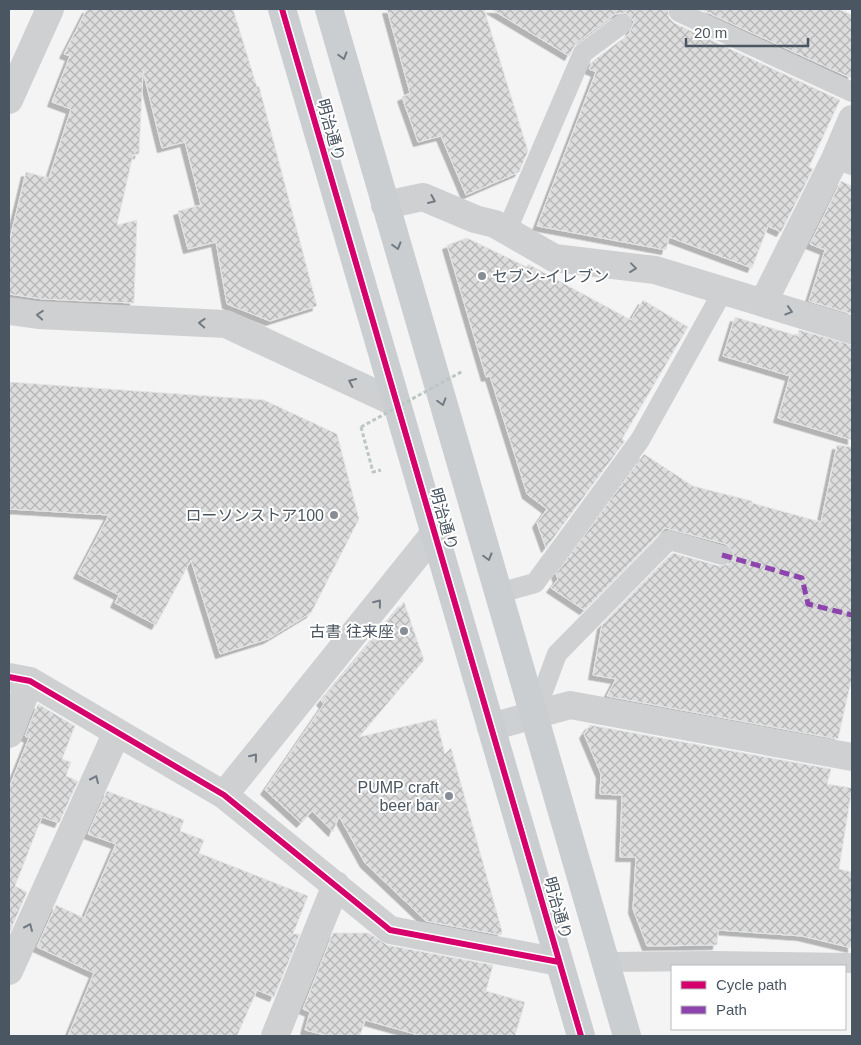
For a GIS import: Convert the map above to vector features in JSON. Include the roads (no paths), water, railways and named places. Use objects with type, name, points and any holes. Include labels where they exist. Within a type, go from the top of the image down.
[{"type":"main road","name":"明治通り","points":[[282,9],[581,1036]]},
{"type":"main road","name":"明治通り","points":[[330,9],[385,205],[628,1036]]},
{"type":"street","points":[[9,100],[50,9]]},
{"type":"street","points":[[763,303],[844,162],[852,119]]},
{"type":"street","points":[[385,205],[423,196],[507,230],[554,258],[655,270],[852,330]]},
{"type":"street","points":[[9,310],[38,315],[226,324],[396,403]]},
{"type":"street","points":[[224,795],[434,534]]},
{"type":"street","points":[[9,734],[20,679],[117,732],[224,795],[390,930],[560,962]]},
{"type":"street","points":[[490,728],[570,705],[852,757]]},
{"type":"street","points":[[9,971],[117,732]]},
{"type":"street","points":[[275,1036],[336,885]]},
{"type":"lane","points":[[679,12],[852,92]]},
{"type":"lane","points":[[507,230],[583,53],[622,24]]},
{"type":"lane","points":[[499,593],[535,583],[640,440],[723,291]]},
{"type":"lane","points":[[534,716],[557,654],[669,540],[722,555]]},
{"type":"lane","points":[[607,962],[852,963]]},
{"type":"place","name":"セブン-イレブン","points":[[482,276]]},
{"type":"place","name":"ローソンストア100","points":[[334,515]]},
{"type":"place","name":"古書 往来座","points":[[404,631]]},
{"type":"place","name":"PUMP craft beer bar","points":[[449,796]]}]
